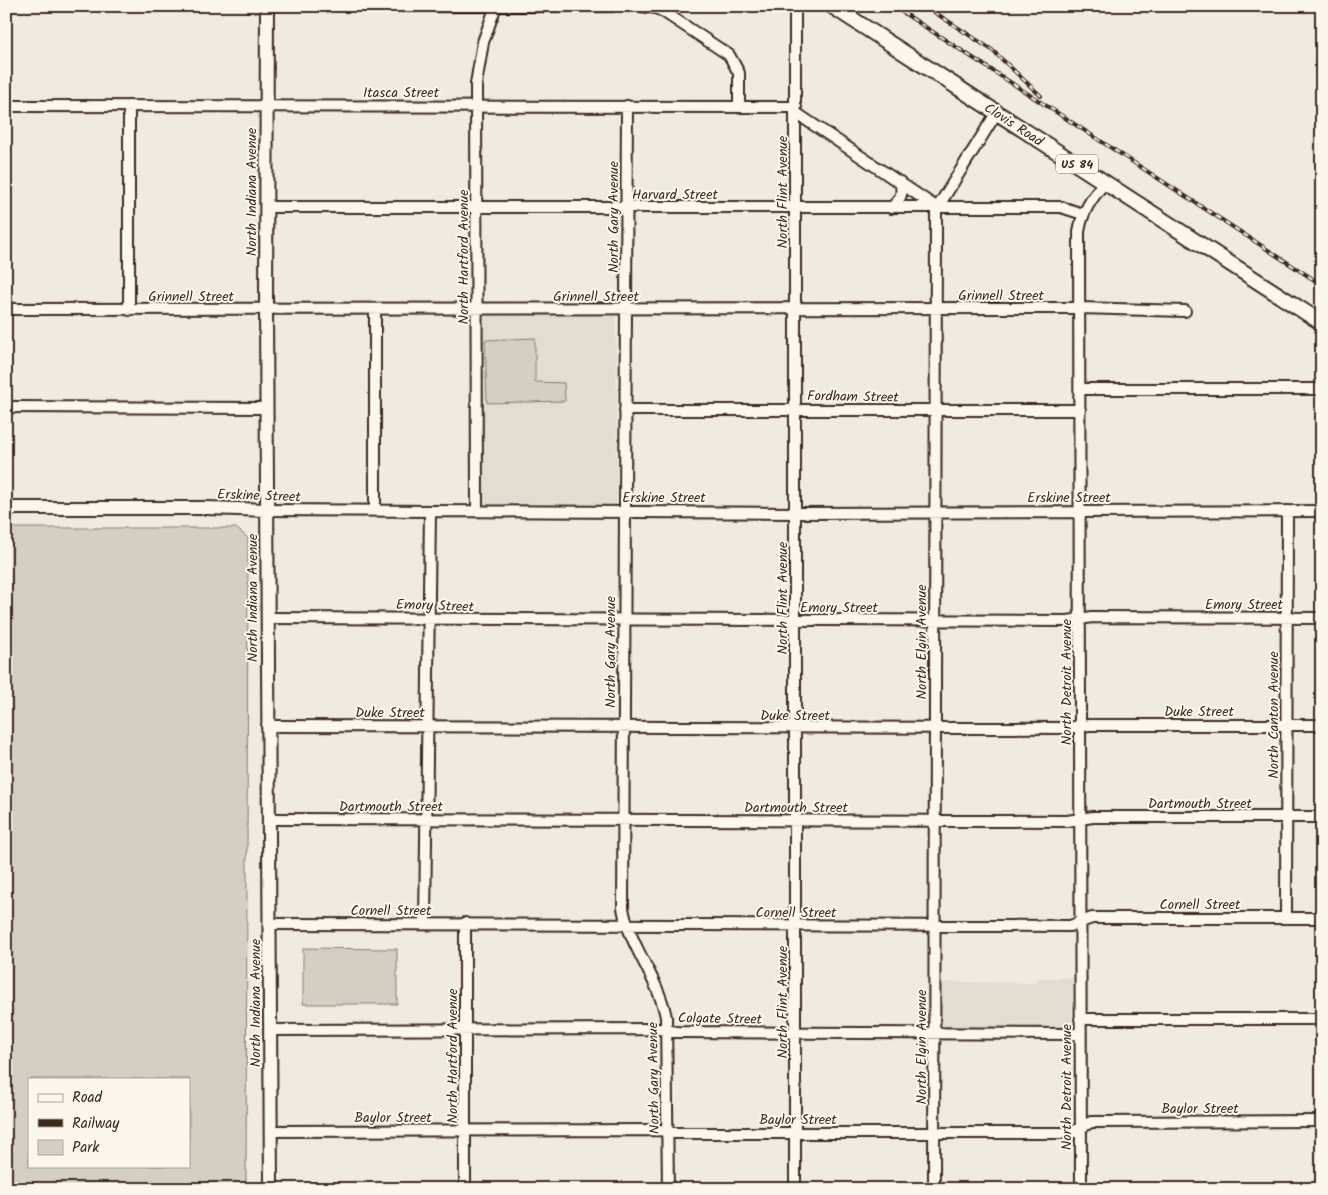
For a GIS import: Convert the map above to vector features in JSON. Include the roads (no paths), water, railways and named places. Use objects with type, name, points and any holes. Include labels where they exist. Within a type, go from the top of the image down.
[{"type":"highway","name":"Clovis Road","points":[[832,6],[1322,323]]},
{"type":"main road","name":"North Indiana Avenue","points":[[268,6],[266,408],[271,1189]]},
{"type":"main road","name":"Erskine Street","points":[[6,508],[206,508],[267,510]]},
{"type":"street","points":[[390,6],[611,6]]},
{"type":"street","name":"North Hartford Avenue","points":[[477,511],[476,106],[479,57],[496,6]]},
{"type":"street","points":[[641,6],[656,8],[664,12],[729,55],[739,72],[739,106]]},
{"type":"street","name":"North Flint Avenue","points":[[795,6],[796,1189]]},
{"type":"street","name":"Itasca Street","points":[[6,106],[739,106],[796,110]]},
{"type":"street","points":[[129,106],[129,310]]},
{"type":"street","name":"North Gary Avenue","points":[[627,106],[623,908],[633,941],[659,990],[668,1031],[668,1189]]},
{"type":"street","points":[[796,110],[937,207],[997,112]]},
{"type":"street","points":[[890,208],[900,199],[902,190],[900,182]]},
{"type":"street","name":"North Detroit Avenue","points":[[1080,1189],[1079,232],[1083,214],[1105,182]]},
{"type":"street","name":"Harvard Street","points":[[266,207],[1061,207],[1083,214]]},
{"type":"street","name":"North Elgin Avenue","points":[[934,1189],[935,309],[937,207]]},
{"type":"street","name":"Grinnell Street","points":[[6,309],[1080,308],[1186,311]]},
{"type":"street","points":[[375,511],[376,310]]},
{"type":"street","points":[[1080,388],[1322,389]]},
{"type":"street","points":[[6,408],[266,408]]},
{"type":"street","name":"Fordham Street","points":[[625,410],[796,408],[1080,410]]},
{"type":"street","name":"Erskine Street","points":[[267,510],[796,513],[1322,511]]},
{"type":"street","points":[[425,924],[427,618],[430,511]]},
{"type":"street","name":"North Canton Avenue","points":[[1286,918],[1287,511]]},
{"type":"street","name":"Emory Street","points":[[267,618],[1068,622],[1092,617],[1322,618]]},
{"type":"street","name":"Duke Street","points":[[267,726],[935,729],[1080,726],[1322,725]]},
{"type":"street","name":"Dartmouth Street","points":[[269,820],[935,820],[1067,822],[1093,817],[1322,817]]},
{"type":"street","name":"Cornell Street","points":[[270,924],[1070,926],[1092,918],[1322,918]]},
{"type":"street","name":"North Hartford Avenue","points":[[465,923],[465,1189]]},
{"type":"street","points":[[1080,1019],[1322,1018]]},
{"type":"street","name":"Colgate Street","points":[[271,1030],[1080,1034]]},
{"type":"street","name":"Baylor Street","points":[[271,1131],[659,1130],[668,1132],[796,1133],[1071,1133],[1091,1122],[1322,1121]]},
{"type":"railway","points":[[893,6],[1322,285]]},
{"type":"railway","points":[[925,6],[992,50],[1041,96]]}]
